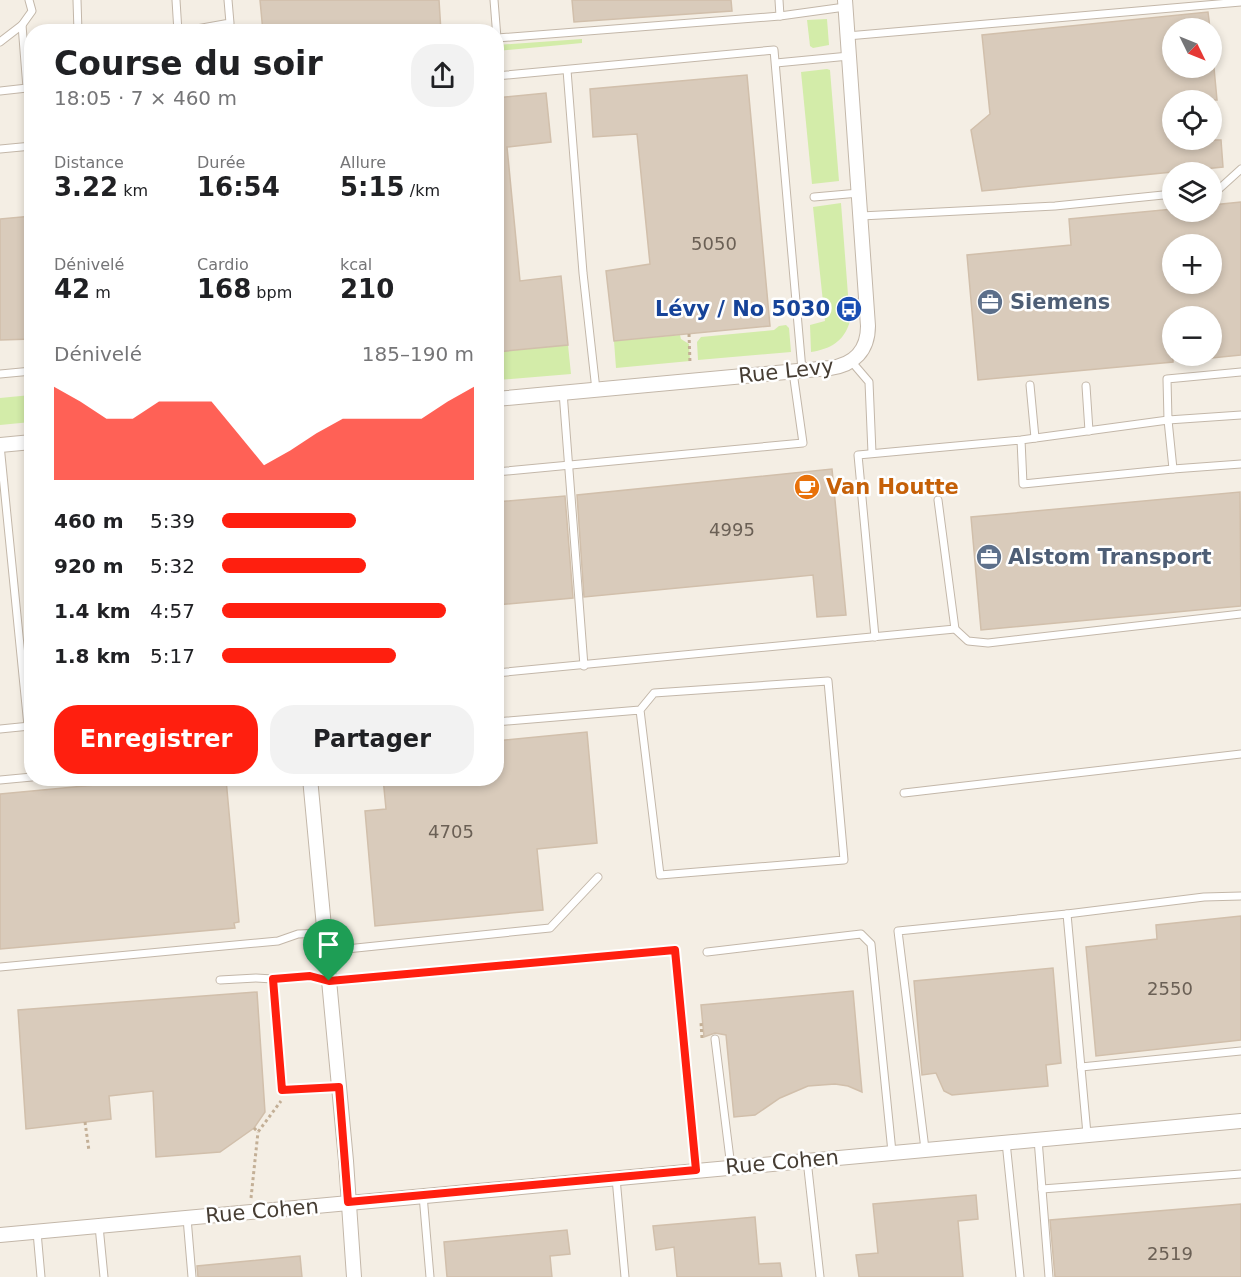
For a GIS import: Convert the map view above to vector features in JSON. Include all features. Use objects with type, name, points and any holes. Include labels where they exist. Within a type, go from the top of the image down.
[{"type":"street","name":"Rue Levy","points":[[504,398],[838,367],[851,361],[864,348],[868,334],[845,3]]},
{"type":"street","points":[[0,445],[24,443]]},
{"type":"street","points":[[311,786],[354,1277]]},
{"type":"street","name":"Rue Cohen","points":[[0,1235],[1241,1121]]},
{"type":"lane","points":[[0,42],[22,25],[32,11],[29,0]]},
{"type":"lane","points":[[77,0],[78,24]]},
{"type":"lane","points":[[176,0],[178,24]]},
{"type":"lane","points":[[224,24],[230,23],[228,0]]},
{"type":"lane","points":[[494,0],[496,24]]},
{"type":"lane","points":[[779,0],[780,16]]},
{"type":"lane","points":[[847,36],[1241,2]]},
{"type":"lane","points":[[504,37],[780,16],[845,3]]},
{"type":"lane","points":[[22,25],[24,50]]},
{"type":"lane","points":[[504,75],[774,50],[802,444],[504,471]]},
{"type":"lane","points":[[776,63],[849,56]]},
{"type":"lane","points":[[567,70],[583,273],[596,390]]},
{"type":"lane","points":[[0,91],[24,88]]},
{"type":"lane","points":[[0,149],[24,147]]},
{"type":"lane","points":[[1222,186],[1241,169]]},
{"type":"lane","points":[[814,197],[859,193]]},
{"type":"lane","points":[[861,216],[1055,206],[1162,195]]},
{"type":"lane","points":[[851,361],[869,382],[872,453]]},
{"type":"lane","points":[[0,374],[24,372]]},
{"type":"lane","points":[[1173,469],[1167,379],[1241,372]]},
{"type":"lane","points":[[1030,385],[1035,438]]},
{"type":"lane","points":[[1086,386],[1089,431]]},
{"type":"lane","points":[[563,392],[584,666]]},
{"type":"lane","points":[[875,637],[858,455],[1021,440],[1168,420],[1241,415]]},
{"type":"lane","points":[[1021,440],[1023,484],[1241,464]]},
{"type":"lane","points":[[0,445],[24,670]]},
{"type":"lane","points":[[938,500],[955,629],[968,641],[988,643],[1241,614]]},
{"type":"lane","points":[[504,672],[955,629]]},
{"type":"lane","points":[[504,722],[640,710],[654,693],[828,681],[844,860],[660,875],[640,710]]},
{"type":"lane","points":[[0,729],[24,727]]},
{"type":"lane","points":[[904,793],[1241,754]]},
{"type":"lane","points":[[0,780],[24,778]]},
{"type":"lane","points":[[327,951],[550,928],[598,876]]},
{"type":"lane","points":[[925,1149],[898,931],[1204,897],[1241,896]]},
{"type":"lane","points":[[1067,914],[1087,1134]]},
{"type":"lane","points":[[0,967],[278,941],[298,934],[325,933]]},
{"type":"lane","points":[[707,952],[861,934],[871,944],[892,1152]]},
{"type":"lane","points":[[220,980],[310,976],[329,981],[675,950],[696,1170]]},
{"type":"lane","points":[[273,979],[282,1090],[339,1087]]},
{"type":"lane","points":[[715,1039],[731,1167]]},
{"type":"lane","points":[[1081,1067],[1241,1051]]},
{"type":"lane","points":[[1038,1139],[1049,1277]]},
{"type":"lane","points":[[1006,1142],[1020,1277]]},
{"type":"lane","points":[[807,1160],[820,1277]]},
{"type":"lane","points":[[1042,1189],[1241,1173]]},
{"type":"lane","points":[[616,1177],[625,1277]]},
{"type":"lane","points":[[423,1195],[430,1277]]},
{"type":"lane","points":[[187,1218],[192,1277]]},
{"type":"lane","points":[[99,1226],[104,1277]]},
{"type":"lane","points":[[37,1232],[40,1277]]},
{"type":"path","points":[[689,334],[690,363]]},
{"type":"path","points":[[702,1034],[700,1023],[703,1023]]},
{"type":"path","points":[[251,1191],[259,1136],[256,1130],[280,1103]]},
{"type":"path","points":[[86,1122],[89,1152]]},
{"type":"green space","points":[[827,19],[829,45],[813,48],[810,46],[807,20]]},
{"type":"green space","points":[[582,39],[582,43],[504,50],[504,45]]},
{"type":"green space","points":[[830,70],[839,181],[812,184],[801,72]]},
{"type":"green space","points":[[841,203],[850,321],[844,334],[835,343],[811,352],[810,325],[825,321],[813,207]]},
{"type":"green space","points":[[786,325],[789,328],[791,352],[698,360],[697,342],[701,337],[774,330]]},
{"type":"green space","points":[[680,335],[681,339],[689,344],[690,361],[616,368],[614,341]]},
{"type":"green space","points":[[568,345],[571,374],[504,380],[504,351]]},
{"type":"green space","points":[[24,396],[24,423],[0,425],[0,398]]},
{"type":"building","points":[[260,0],[439,0],[440,24],[262,24]]},
{"type":"building","points":[[572,0],[731,0],[732,11],[574,22]]},
{"type":"building","points":[[1208,12],[1209,18],[1162,18],[1162,78],[1215,78],[1216,90],[1162,90],[1162,150],[1222,150],[1223,167],[1222,162],[1162,162],[1162,173],[982,191],[971,130],[990,114],[982,35]]},
{"type":"building","points":[[747,75],[770,326],[614,341],[606,271],[650,264],[637,134],[593,137],[590,89]]},
{"type":"building","points":[[546,93],[551,142],[507,147],[520,281],[561,276],[568,345],[504,351],[504,97]]},
{"type":"building","points":[[1241,202],[1241,355],[1222,357],[1222,306],[1162,306],[1162,363],[978,380],[967,255],[1071,245],[1069,219],[1162,210],[1162,222],[1222,222],[1222,204]]},
{"type":"building","points":[[24,217],[24,339],[0,340],[0,219]]},
{"type":"building","points":[[832,469],[846,615],[817,617],[813,575],[584,597],[577,495]]},
{"type":"building","points":[[1240,492],[1241,606],[981,630],[971,517]]},
{"type":"building","points":[[565,496],[573,598],[504,604],[504,501]]},
{"type":"building","points":[[587,732],[597,843],[537,849],[543,910],[375,926],[365,811],[386,809],[384,786],[504,786],[504,740]]},
{"type":"building","points":[[84,786],[227,786],[239,922],[234,923],[235,928],[0,949],[0,794]]},
{"type":"building","points":[[1241,916],[1241,1040],[1096,1056],[1086,947],[1157,939],[1156,925]]},
{"type":"building","points":[[1053,968],[1061,1063],[1046,1065],[1048,1086],[952,1095],[944,1091],[936,1073],[922,1075],[914,981]]},
{"type":"building","points":[[853,991],[862,1092],[835,1084],[808,1086],[780,1098],[755,1115],[734,1117],[726,1035],[715,1033],[704,1037],[701,1005]]},
{"type":"building","points":[[257,992],[265,1112],[254,1128],[220,1152],[156,1157],[153,1091],[109,1096],[111,1119],[26,1129],[18,1010]]},
{"type":"building","points":[[976,1195],[978,1219],[958,1221],[963,1277],[859,1277],[856,1255],[878,1253],[873,1204]]},
{"type":"building","points":[[1241,1204],[1241,1277],[1055,1277],[1050,1220]]},
{"type":"building","points":[[755,1217],[759,1264],[780,1263],[782,1277],[677,1277],[674,1247],[656,1250],[653,1226]]},
{"type":"building","points":[[567,1230],[570,1254],[550,1256],[552,1277],[447,1277],[444,1242]]},
{"type":"building","points":[[300,1256],[302,1277],[198,1277],[197,1266]]},
{"type":"place","name":"Siemens","points":[[990,302]]},
{"type":"place","name":"Lévy / No 5030","points":[[849,309]]},
{"type":"place","name":"Van Houtte","points":[[807,487]]},
{"type":"place","name":"Alstom Transport","points":[[989,557]]},
{"type":"route","points":[[675,950],[696,1170],[348,1202],[339,1087],[282,1090],[273,979],[310,976],[329,981],[675,950]]}]
